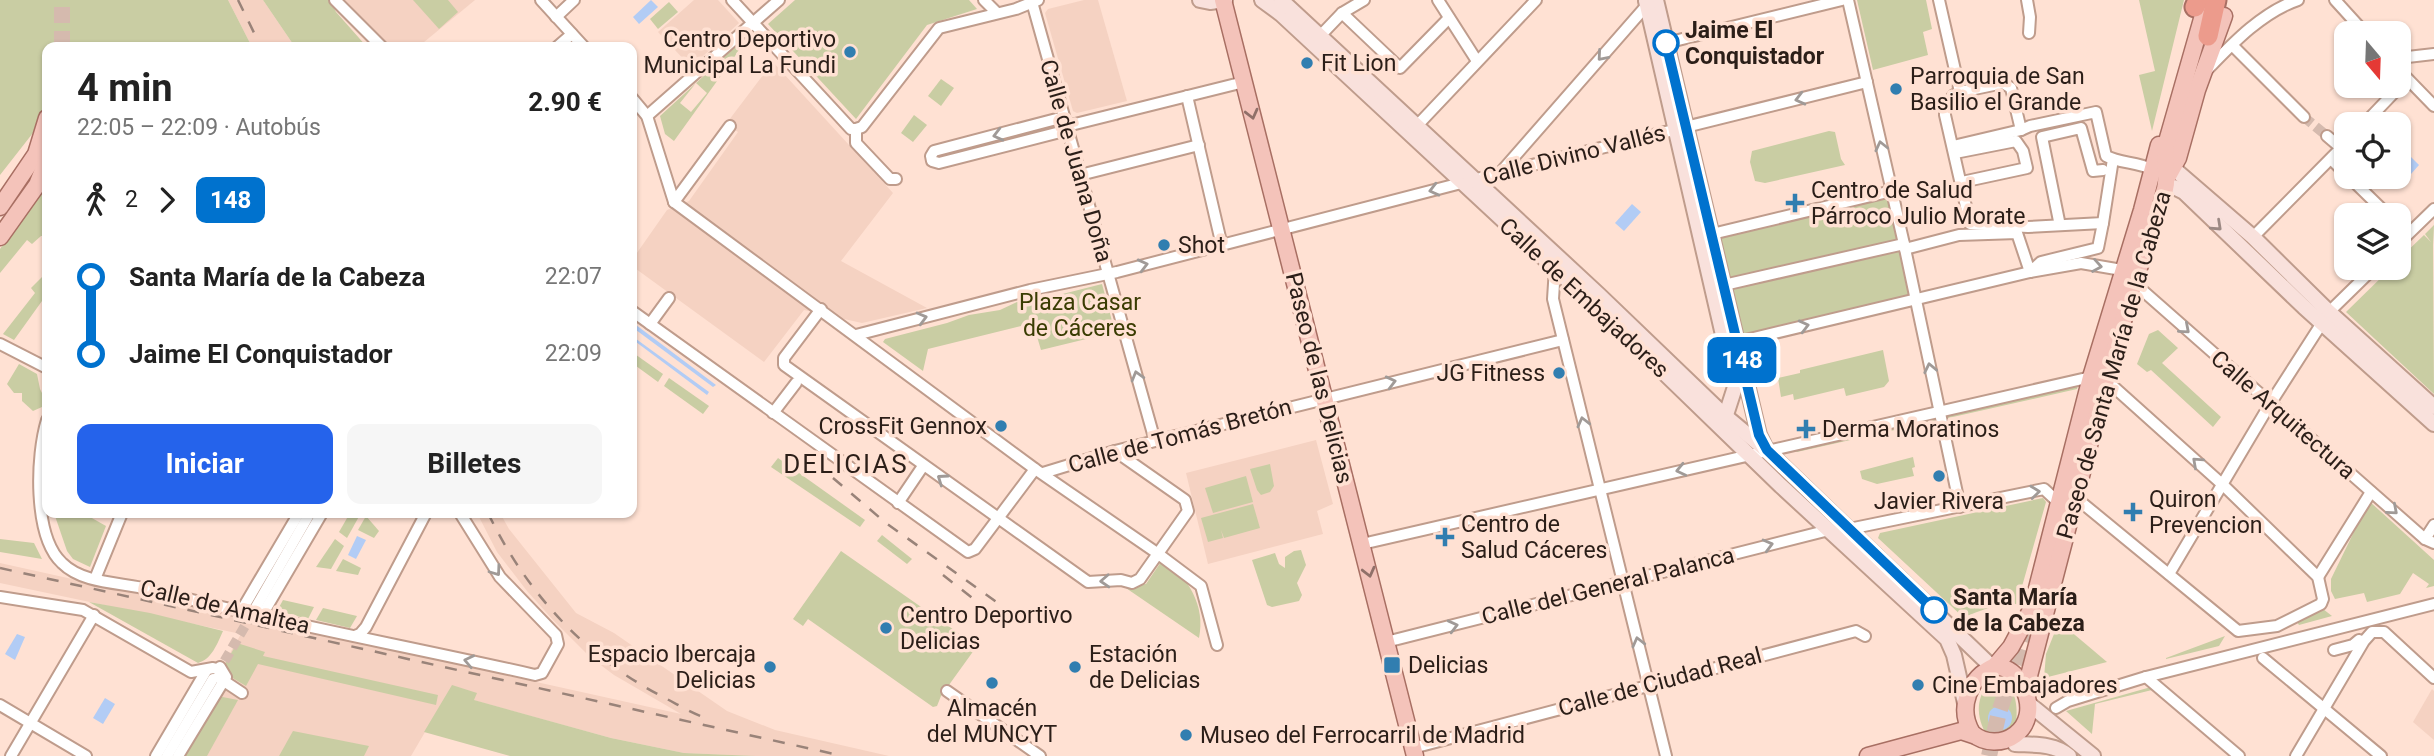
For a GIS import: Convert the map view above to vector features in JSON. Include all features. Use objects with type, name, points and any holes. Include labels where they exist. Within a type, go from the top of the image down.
[{"type":"highway","points":[[2208,36],[2211,6]]},
{"type":"main road","points":[[1200,0],[1224,0]]},
{"type":"main road","name":"Paseo de las Delicias","points":[[1224,0],[1414,752]]},
{"type":"main road","name":"Calle de Embajadores","points":[[1262,0],[1413,130],[1724,415],[1767,450],[1993,666]]},
{"type":"main road","name":"Calle de Embajadores","points":[[1281,0],[1413,130]]},
{"type":"main road","points":[[1650,2],[1666,43],[1681,129]]},
{"type":"main road","points":[[1650,2],[1653,34],[1681,129],[1731,340],[1759,435],[1767,450]]},
{"type":"main road","points":[[2162,175],[2184,139],[2204,73],[2211,6]]},
{"type":"main road","name":"Paseo de Santa María de la Cabeza","points":[[1993,666],[2011,647],[2032,608],[2058,502],[2134,283],[2211,6]]},
{"type":"main road","points":[[2173,148],[2208,36]]},
{"type":"main road","points":[[0,206],[36,154],[42,134]]},
{"type":"main road","points":[[0,237],[37,186],[42,173]]},
{"type":"main road","points":[[2162,175],[2253,237],[2325,317]]},
{"type":"main road","points":[[2162,175],[2376,362],[2434,407]]},
{"type":"main road","name":"Paseo de Santa María de la Cabeza","points":[[2027,697],[2076,498],[2122,270],[2162,175]]},
{"type":"main road","name":"Calle de Embajadores","points":[[1468,181],[1731,438],[1947,639],[1954,654],[1965,707]]},
{"type":"main road","points":[[1707,238],[1724,285],[1731,340],[1735,387],[1723,424],[1731,438]]},
{"type":"main road","points":[[2376,362],[2434,424]]},
{"type":"main road","points":[[1932,739],[1954,724],[1965,707],[1969,690],[1976,680],[1993,666],[2011,671],[2027,697],[2093,756]]},
{"type":"main road","points":[[2015,744],[2026,727],[2027,697]]},
{"type":"main road","points":[[1965,707],[1973,735],[1994,753],[2015,744],[2046,746],[2062,750],[2069,756]]},
{"type":"main road","points":[[1868,756],[1961,731],[1973,735]]},
{"type":"street","points":[[335,0],[377,42]]},
{"type":"street","points":[[541,0],[579,42]]},
{"type":"street","points":[[556,17],[574,0]]},
{"type":"street","points":[[732,0],[851,129],[856,130],[862,127],[939,28],[1035,1]]},
{"type":"street","points":[[647,116],[779,0]]},
{"type":"street","points":[[984,0],[997,13]]},
{"type":"street","points":[[1320,36],[1342,13],[1364,0]]},
{"type":"street","points":[[1438,0],[1477,61]]},
{"type":"street","points":[[1413,130],[1536,0]]},
{"type":"street","points":[[1653,34],[1666,43],[1842,0]]},
{"type":"street","points":[[1848,0],[1905,246],[1960,507]]},
{"type":"street","points":[[1939,0],[1960,92]]},
{"type":"street","points":[[2027,0],[2029,33]]},
{"type":"street","points":[[2204,73],[2263,18],[2298,0]]},
{"type":"street","points":[[2335,0],[2354,21]]},
{"type":"street","name":"Calle de Juana Doña","points":[[1035,1],[1066,124],[1155,441]]},
{"type":"street","points":[[1500,173],[1650,2]]},
{"type":"street","points":[[1342,13],[1401,68],[1449,18]]},
{"type":"street","points":[[563,42],[572,34]]},
{"type":"street","points":[[2233,46],[2304,117]]},
{"type":"street","points":[[2412,57],[2434,54]]},
{"type":"street","points":[[1066,124],[939,163],[932,161],[934,151],[1066,124],[1244,82]]},
{"type":"street","name":"Calle Divino Vallés","points":[[856,335],[1030,290],[1222,246],[1468,181],[1867,82]]},
{"type":"street","points":[[2021,130],[2011,88],[2003,83],[1960,92],[1945,106],[1970,224],[2028,227],[2103,223]]},
{"type":"street","points":[[2412,84],[2434,106]]},
{"type":"street","points":[[1187,96],[1222,246]]},
{"type":"street","points":[[2374,112],[2385,98]]},
{"type":"street","points":[[637,104],[647,116],[674,202]]},
{"type":"street","points":[[1954,150],[2030,126],[2096,112],[2106,156],[2138,162],[2162,175]]},
{"type":"street","points":[[674,202],[730,126]]},
{"type":"street","points":[[2059,221],[2042,137],[2081,128],[2093,171],[2103,170]]},
{"type":"street","points":[[856,130],[856,143],[890,179],[896,179]]},
{"type":"street","points":[[2327,136],[2334,140]]},
{"type":"street","points":[[1954,150],[2016,141],[2023,151],[2027,168],[1962,181]]},
{"type":"street","points":[[1080,175],[1199,145]]},
{"type":"street","points":[[2253,237],[2334,156]]},
{"type":"street","points":[[2030,272],[2041,262],[2098,248],[2113,159]]},
{"type":"street","points":[[2331,159],[2334,162]]},
{"type":"street","points":[[2361,189],[2376,203]]},
{"type":"street","points":[[1707,238],[1892,191]]},
{"type":"street","name":"Calle de Tomás Bretón","points":[[674,202],[1039,471],[1157,552],[1201,586],[1217,645]]},
{"type":"street","points":[[2411,227],[2434,209]]},
{"type":"street","points":[[1724,285],[1959,235],[2017,233],[2030,272]]},
{"type":"street","points":[[1731,340],[2030,272],[2081,263],[2122,270]]},
{"type":"street","points":[[1555,268],[1553,299],[1666,756]]},
{"type":"street","points":[[2169,574],[2325,317],[2362,280]]},
{"type":"street","name":"Calle Arquitectura","points":[[2134,283],[2430,541]]},
{"type":"street","points":[[650,324],[669,298]]},
{"type":"street","points":[[821,309],[784,358],[784,365],[1088,582],[1121,580],[1132,583],[1140,579],[1188,510],[1185,500],[1115,451]]},
{"type":"street","points":[[637,315],[968,552],[975,549],[1039,471]]},
{"type":"street","name":"Calle de Tomás Bretón","points":[[1039,471],[1563,340]]},
{"type":"street","points":[[0,344],[42,365]]},
{"type":"street","points":[[1362,544],[1748,454],[2099,379],[2223,485],[2318,577],[2323,599],[2321,604],[2277,626],[2238,631],[2076,498]]},
{"type":"street","points":[[773,412],[796,383]]},
{"type":"street","name":"Calle de Amaltea","points":[[42,447],[38,468],[42,514]]},
{"type":"street","points":[[898,502],[921,469]]},
{"type":"street","points":[[1849,529],[2044,489],[2058,502]]},
{"type":"street","points":[[2318,577],[2371,492]]},
{"type":"street","name":"Calle de Amaltea","points":[[43,518],[49,540],[61,562],[77,573],[95,579],[149,589],[240,613],[259,612],[535,675],[544,672],[558,644],[556,635],[500,577],[463,518]]},
{"type":"street","points":[[95,579],[120,518]]},
{"type":"street","points":[[240,613],[294,518]]},
{"type":"street","points":[[259,612],[307,518]]},
{"type":"street","points":[[259,612],[320,518]]},
{"type":"street","points":[[355,636],[366,627],[423,518]]},
{"type":"street","points":[[374,640],[372,628],[432,518]]},
{"type":"street","points":[[2430,541],[2434,525]]},
{"type":"street","name":"Calle del General Palanca","points":[[1386,642],[1829,530]]},
{"type":"street","points":[[0,597],[83,610],[94,615],[186,670],[192,676],[195,687]]},
{"type":"street","points":[[2056,708],[2146,677],[2262,653],[2434,604]]},
{"type":"street","points":[[11,756],[94,615]]},
{"type":"street","points":[[2334,650],[2353,645],[2376,630],[2384,632],[2434,678]]},
{"type":"street","name":"Calle de Ciudad Real","points":[[1414,752],[1648,684],[1856,631],[1865,636]]},
{"type":"street","points":[[2296,756],[2364,637]]},
{"type":"street","points":[[2262,653],[2292,675],[2289,679],[2382,756]]},
{"type":"street","points":[[178,756],[213,697],[219,666],[186,670]]},
{"type":"street","points":[[156,756],[195,687],[216,675]]},
{"type":"street","points":[[213,697],[242,693],[216,675]]},
{"type":"street","points":[[167,756],[216,675]]},
{"type":"street","points":[[2146,677],[2238,756]]},
{"type":"street","points":[[947,691],[1041,756]]},
{"type":"street","points":[[0,705],[86,756]]},
{"type":"shaded area","points":[[228,0],[263,0],[292,42],[249,42]]},
{"type":"shaded area","points":[[342,0],[475,0],[424,42],[386,42]]},
{"type":"shaded area","points":[[694,0],[718,0],[739,23],[691,67],[658,32]]},
{"type":"shaded area","points":[[1084,0],[1098,0],[1127,101],[1077,113],[1073,111],[1045,13],[1048,9]]},
{"type":"shaded area","points":[[773,62],[893,193],[841,261],[927,308],[862,323],[804,310],[764,362],[637,270],[637,253],[667,210],[689,201],[738,132],[726,124]]},
{"type":"shaded area","points":[[1316,440],[1333,504],[1317,511],[1323,534],[1208,564],[1186,473]]},
{"type":"shaded area","points":[[480,518],[503,518],[576,613],[614,633],[727,711],[775,730],[889,756],[684,753],[611,738],[473,700],[476,694],[452,686],[411,756],[171,756],[241,634],[0,583],[0,563],[681,714],[614,675],[590,657],[527,591],[497,552]]},
{"type":"shaded area","points":[[2432,689],[2434,691],[2434,740],[2413,722]]},
{"type":"green space","points":[[0,0],[228,0],[249,42],[42,42],[42,121],[0,175]]},
{"type":"green space","points":[[263,0],[330,0],[336,12],[363,42],[292,42]]},
{"type":"green space","points":[[413,0],[448,0],[458,12],[439,29]]},
{"type":"green space","name":"Centro Deportivo Municipal La Fundi","points":[[795,0],[969,0],[977,9],[927,25],[856,119],[768,24]]},
{"type":"green space","points":[[1857,0],[1926,0],[1932,29],[1923,32],[1928,55],[1873,70]]},
{"type":"green space","points":[[2139,0],[2184,0],[2152,131],[2139,75],[2155,71]]},
{"type":"green space","points":[[669,2],[678,12],[658,29],[650,19]]},
{"type":"green space","points":[[742,41],[735,56],[674,141],[665,134],[660,116],[696,83]],"holes":[[[696,83],[707,93],[691,112],[680,103]]]},
{"type":"green space","points":[[941,79],[954,88],[941,106],[928,96]]},
{"type":"green space","points":[[914,115],[927,125],[913,142],[901,133]]},
{"type":"green space","points":[[1829,131],[1835,132],[1845,165],[1765,183],[1755,181],[1750,162],[1752,151]]},
{"type":"green space","points":[[42,188],[42,236],[32,244],[27,240],[0,273],[0,249]]},
{"type":"green space","points":[[1892,191],[1915,298],[1737,342],[1712,234]]},
{"type":"green space","points":[[2434,225],[2434,394],[2346,312],[2379,280],[2411,280],[2411,247],[2424,235],[2431,242],[2425,234]]},
{"type":"green space","points":[[42,277],[42,301],[14,340],[3,334],[35,293],[31,288]]},
{"type":"green space","name":"Plaza Casar de Cáceres","points":[[1102,284],[1115,332],[1041,350],[1033,323],[928,349],[923,371],[883,342],[885,339],[969,315],[1000,310],[1017,302],[1027,303]]},
{"type":"green space","points":[[2158,330],[2178,348],[2162,363],[2221,417],[2213,427],[2151,370],[2147,372],[2137,364],[2149,334]]},
{"type":"green space","points":[[1883,350],[1889,381],[1884,387],[1846,396],[1844,388],[1794,400],[1793,394],[1781,397],[1778,378]]},
{"type":"green space","points":[[637,356],[663,374],[658,382],[637,367]]},
{"type":"green space","points":[[19,364],[37,374],[42,407],[33,411],[22,401],[22,393],[14,393],[7,384]]},
{"type":"green space","points":[[2080,376],[2077,389],[1797,452],[1780,442]]},
{"type":"green space","points":[[669,378],[709,406],[703,414],[664,386]]},
{"type":"green space","points":[[1913,457],[1914,476],[1877,484],[1862,479],[1860,471]]},
{"type":"green space","points":[[778,458],[865,520],[860,527],[771,467]]},
{"type":"green space","points":[[1270,464],[1274,486],[1270,492],[1261,495],[1250,469]]},
{"type":"green space","points":[[1246,476],[1253,502],[1213,513],[1205,488]]},
{"type":"green space","points":[[2043,498],[2046,502],[2017,604],[1989,608],[1964,618],[1878,538],[1880,533]]},
{"type":"green space","points":[[2369,501],[2434,560],[2434,586],[2426,588],[2429,584],[2413,573],[2400,594],[2367,602],[2364,593],[2335,599],[2331,591],[2331,579]]},
{"type":"green space","points":[[1253,504],[1260,528],[1224,538],[1221,530],[1223,538],[1208,542],[1201,518]]},
{"type":"green space","points":[[56,518],[92,518],[106,526],[90,567],[73,559],[67,551]]},
{"type":"green space","points":[[347,518],[358,518],[347,538],[339,532]]},
{"type":"green space","points":[[365,518],[368,518],[379,531],[374,538],[358,530]]},
{"type":"green space","points":[[882,535],[912,559],[907,564],[877,541]]},
{"type":"green space","points":[[0,539],[34,543],[42,559],[0,552]]},
{"type":"green space","points":[[335,539],[344,546],[331,569],[316,567]]},
{"type":"green space","points":[[1301,550],[1306,565],[1297,583],[1302,595],[1299,601],[1272,607],[1267,605],[1252,560],[1275,553],[1279,564],[1285,568],[1285,557]]},
{"type":"green space","name":"Centro Deportivo Delicias","points":[[841,551],[977,646],[941,696],[937,706],[933,707],[808,619],[803,626],[793,619]]},
{"type":"green space","points":[[343,559],[361,568],[358,575],[336,571]]},
{"type":"green space","points":[[1163,559],[1180,574],[1193,593],[1200,615],[1199,638],[1123,586],[1146,584]]},
{"type":"green space","points":[[283,600],[314,607],[308,619],[277,611]]},
{"type":"green space","points":[[89,602],[150,613],[223,631],[210,655],[198,663]]},
{"type":"green space","points":[[323,608],[357,616],[350,628],[316,620]]},
{"type":"green space","points":[[2323,609],[2332,616],[2299,625],[2297,622]]},
{"type":"green space","points":[[2058,624],[2062,624],[2107,662],[2044,678],[2046,654]]},
{"type":"green space","points":[[2225,636],[2219,646],[2166,659],[2166,658]]},
{"type":"green space","points":[[237,643],[265,652],[263,656],[438,695],[436,705],[258,664],[246,686],[221,671]]},
{"type":"green space","points":[[1996,680],[2008,685],[2012,690],[2017,709],[2016,722],[2003,738],[1985,732],[1979,710],[1984,690]]},
{"type":"green space","points":[[452,685],[477,693],[474,700],[611,738],[684,753],[756,756],[510,756],[424,732]]},
{"type":"green space","points":[[2151,687],[2152,690],[2095,704],[2092,734],[2066,711]]},
{"type":"green space","points":[[207,694],[238,700],[207,756],[171,756]]},
{"type":"green space","points":[[293,731],[369,746],[364,756],[279,756]]},
{"type":"water","points":[[651,0],[658,7],[639,24],[633,17]]},
{"type":"water","points":[[2411,157],[2419,165],[2411,174]]},
{"type":"water","points":[[1632,204],[1641,212],[1624,231],[1615,223]]},
{"type":"water","points":[[637,326],[716,385],[713,387],[637,331]]},
{"type":"water","points":[[637,340],[709,392],[707,395],[637,343]]},
{"type":"water","points":[[357,536],[366,540],[356,559],[348,555]]},
{"type":"water","points":[[17,634],[25,637],[15,660],[5,654]]},
{"type":"water","points":[[105,698],[115,704],[103,724],[93,718]]},
{"type":"water","points":[[2000,706],[2009,709],[2012,718],[2009,727],[2000,730],[1991,727],[1988,718],[1991,709]]},
{"type":"tunnel","points":[[62,0],[62,42]]},
{"type":"tunnel","points":[[2304,117],[2327,136]]},
{"type":"tunnel","points":[[217,674],[256,607]]},
{"type":"tunnel","points":[[1989,756],[1999,712],[2033,615]]},
{"type":"railway","points":[[238,0],[259,42]]},
{"type":"railway","points":[[833,478],[886,523],[1005,608]]},
{"type":"railway","points":[[491,518],[503,542],[539,595],[583,642],[634,681],[706,718]]},
{"type":"railway","points":[[0,568],[843,756]]},
{"type":"railway","points":[[943,575],[998,618]]},
{"type":"bus line","name":"148","points":[[1666,43],[1759,435],[1767,450],[1934,610]]},
{"type":"place","name":"Jaime El Conquistador","points":[[1666,43]]},
{"type":"place","name":"Centro Deportivo Municipal La Fundi","points":[[850,52]]},
{"type":"place","name":"Fit Lion","points":[[1307,63]]},
{"type":"place","name":"Parroquia de San Basilio el Grande","points":[[1896,89]]},
{"type":"place","name":"Centro de Salud Párroco Julio Morate","points":[[1795,203]]},
{"type":"place","name":"Shot","points":[[1164,245]]},
{"type":"place","name":"JG Fitness","points":[[1559,373]]},
{"type":"place","name":"CrossFit Gennox","points":[[1001,426]]},
{"type":"place","name":"Derma Moratinos","points":[[1806,429]]},
{"type":"place","name":"Javier Rivera","points":[[1939,476]]},
{"type":"place","name":"Quiron Prevencion","points":[[2133,512]]},
{"type":"place","name":"Centro de Salud Cáceres","points":[[1445,537]]},
{"type":"place","name":"Santa María de la Cabeza","points":[[1934,610]]},
{"type":"place","name":"Centro Deportivo Delicias","points":[[886,628]]},
{"type":"place","name":"Delicias","points":[[1392,665]]},
{"type":"place","name":"Espacio Ibercaja Delicias","points":[[770,667]]},
{"type":"place","name":"Estación de Delicias","points":[[1075,667]]},
{"type":"place","name":"Almacén del MUNCYT","points":[[992,683]]},
{"type":"place","name":"Cine Embajadores","points":[[1918,685]]},
{"type":"place","name":"Museo del Ferrocarril de Madrid","points":[[1186,735]]},
{"type":"district","name":"DELICIAS","points":[[846,464]]}]
